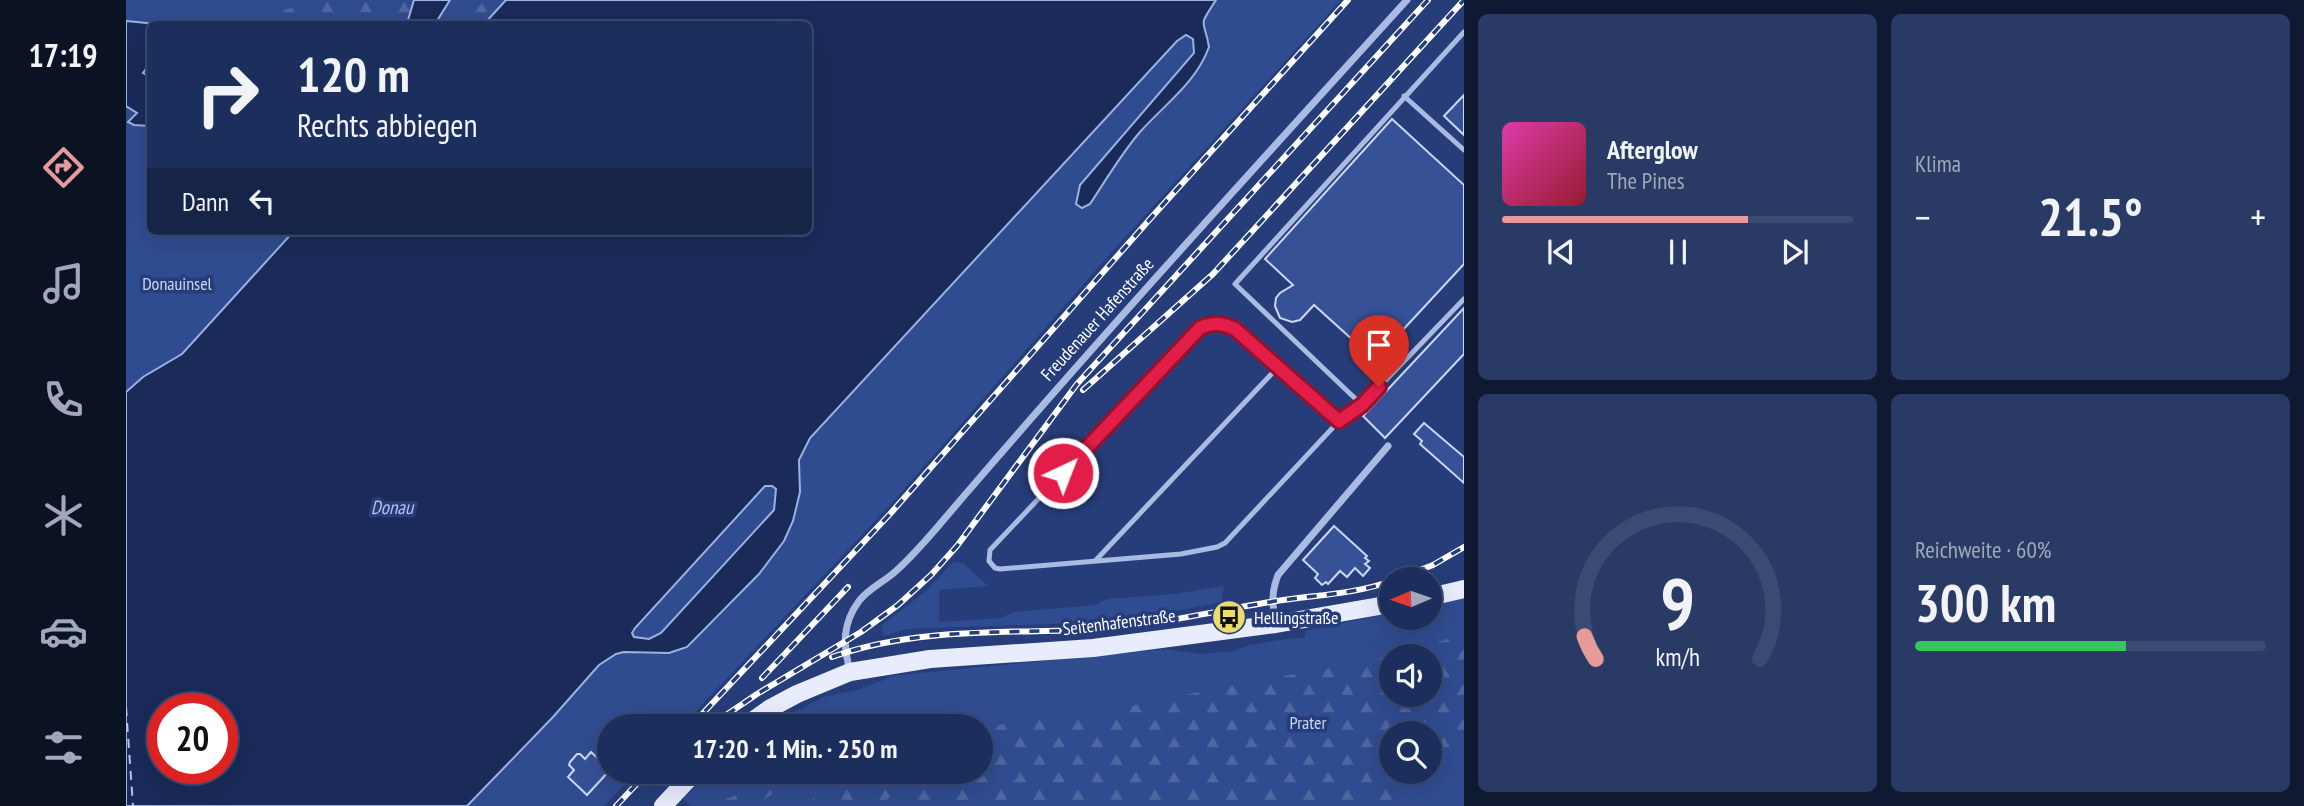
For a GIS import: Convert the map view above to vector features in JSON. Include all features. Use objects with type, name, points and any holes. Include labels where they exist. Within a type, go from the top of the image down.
[{"type":"main road","points":[[1442,594],[1464,589]]},
{"type":"main road","name":"Seitenhafenstraße","points":[[762,714],[797,694],[850,671],[930,659],[1093,649],[1276,624],[1379,606]]},
{"type":"main road","points":[[663,806],[684,784]]},
{"type":"street","name":"Freudenauer Hafenstraße","points":[[850,671],[845,652],[845,632],[860,601],[896,571],[939,524],[1115,322],[1407,0]]},
{"type":"street","points":[[1276,624],[1271,601],[1278,575],[1388,446]]},
{"type":"lane","points":[[1362,405],[1235,284],[1464,32]]},
{"type":"lane","points":[[1404,96],[1464,150]]},
{"type":"lane","points":[[1339,421],[1235,329],[1216,323],[1200,328],[990,550],[990,565],[1000,569],[1181,554],[1225,543],[1339,421],[1362,405],[1464,299]]},
{"type":"lane","points":[[1096,560],[1278,367]]},
{"type":"green space","name":"Donauinsel","points":[[126,0],[506,0],[487,21],[147,21],[147,235],[290,235],[182,354],[143,377],[126,392]]},
{"type":"green space","points":[[327,0],[349,5],[353,0],[414,0],[408,21],[275,21],[266,20],[262,15]]},
{"type":"green space","points":[[485,0],[506,0],[487,21],[464,21]]},
{"type":"green space","points":[[1216,0],[1341,0],[1109,255],[891,504],[693,714],[597,714],[597,784],[625,784],[604,806],[467,806],[598,666],[621,654],[660,654],[680,648],[709,626],[739,596],[773,557],[787,535],[798,503],[801,460],[810,438],[1177,41],[1186,35],[1193,39],[1194,53],[1115,142],[1076,202],[1090,204],[1135,138],[1197,71],[1207,39],[1203,27],[1204,19]]},
{"type":"green space","points":[[765,486],[773,486],[776,489],[774,510],[661,633],[649,639],[634,637],[632,633],[635,628]]},
{"type":"green space","points":[[953,562],[963,563],[988,586],[939,590],[939,622],[1001,618],[1014,612],[1096,605],[1107,599],[1175,594],[1224,586],[1221,602],[1136,619],[907,629],[884,636],[881,626],[927,590]]},
{"type":"green space","name":"Prater","points":[[1464,597],[1464,806],[691,806],[683,798],[699,784],[993,784],[993,714],[791,714],[824,697],[857,690],[889,676],[1166,649],[1199,654],[1235,651],[1250,645],[1305,638],[1305,631],[1379,616],[1379,630],[1442,630],[1442,602]]},
{"type":"green space","points":[[1464,634],[1464,745],[1442,762],[1442,721],[1379,721],[1379,784],[1413,784],[1384,806],[924,806],[910,792],[888,798],[886,806],[804,806],[832,784],[993,784],[993,728],[1018,717],[1059,721],[1379,658],[1379,707],[1442,707],[1442,644],[1431,644]]},
{"type":"green space","points":[[752,784],[784,784],[757,806],[709,806],[745,791]]},
{"type":"water","points":[[414,0],[450,0],[437,21],[408,20]]},
{"type":"water","name":"Donau","points":[[506,0],[1216,0],[1204,20],[1209,47],[1196,72],[1133,140],[1090,204],[1082,208],[1076,204],[1080,185],[1194,53],[1193,39],[1186,35],[1177,41],[810,438],[799,460],[800,492],[793,521],[784,541],[759,574],[687,647],[669,653],[624,652],[599,665],[467,806],[126,806],[126,392],[143,377],[182,354],[290,235],[812,235],[812,21],[487,21]],"holes":[[[765,486],[776,489],[774,510],[661,633],[649,639],[634,637],[632,633],[635,628]]]},
{"type":"water","points":[[126,21],[147,23],[147,67],[143,73],[147,75],[147,126],[128,122],[137,113],[126,106]]},
{"type":"building","points":[[1464,95],[1464,135],[1444,116]]},
{"type":"building","points":[[1392,119],[1464,185],[1464,264],[1375,360],[1314,305],[1300,320],[1292,322],[1280,318],[1275,306],[1276,298],[1293,285],[1265,259]]},
{"type":"building","points":[[1464,308],[1464,354],[1385,438],[1363,416]]},
{"type":"building","points":[[1424,423],[1464,457],[1464,483],[1420,444],[1422,441],[1414,434]]},
{"type":"building","points":[[1334,526],[1367,556],[1365,558],[1369,561],[1365,564],[1370,568],[1363,576],[1355,568],[1347,577],[1340,571],[1328,584],[1326,582],[1322,585],[1315,578],[1318,574],[1303,560]]},
{"type":"building","points":[[591,752],[597,757],[597,784],[587,795],[568,777],[574,770],[569,765],[570,762],[577,754],[585,759]]},
{"type":"ferry route","points":[[126,707],[133,806]]},
{"type":"railway","points":[[702,714],[890,514],[1150,219],[1348,0]]},
{"type":"railway","points":[[728,714],[861,632],[898,605],[931,575],[957,546],[1077,384],[1428,0]]},
{"type":"railway","points":[[1083,390],[1213,274],[1464,0]]},
{"type":"railway","points":[[1428,567],[1464,547]]},
{"type":"railway","points":[[832,657],[894,641],[926,637],[1132,626],[1379,585]]},
{"type":"railway","points":[[762,678],[848,587]]},
{"type":"railway","points":[[616,806],[637,784]]},
{"type":"place","name":"Hellingstraße","points":[[1229,617]]},
{"type":"route","points":[[1063,473],[1154,375],[1200,328],[1208,324],[1225,324],[1235,329],[1339,421],[1362,405],[1379,387]]}]
